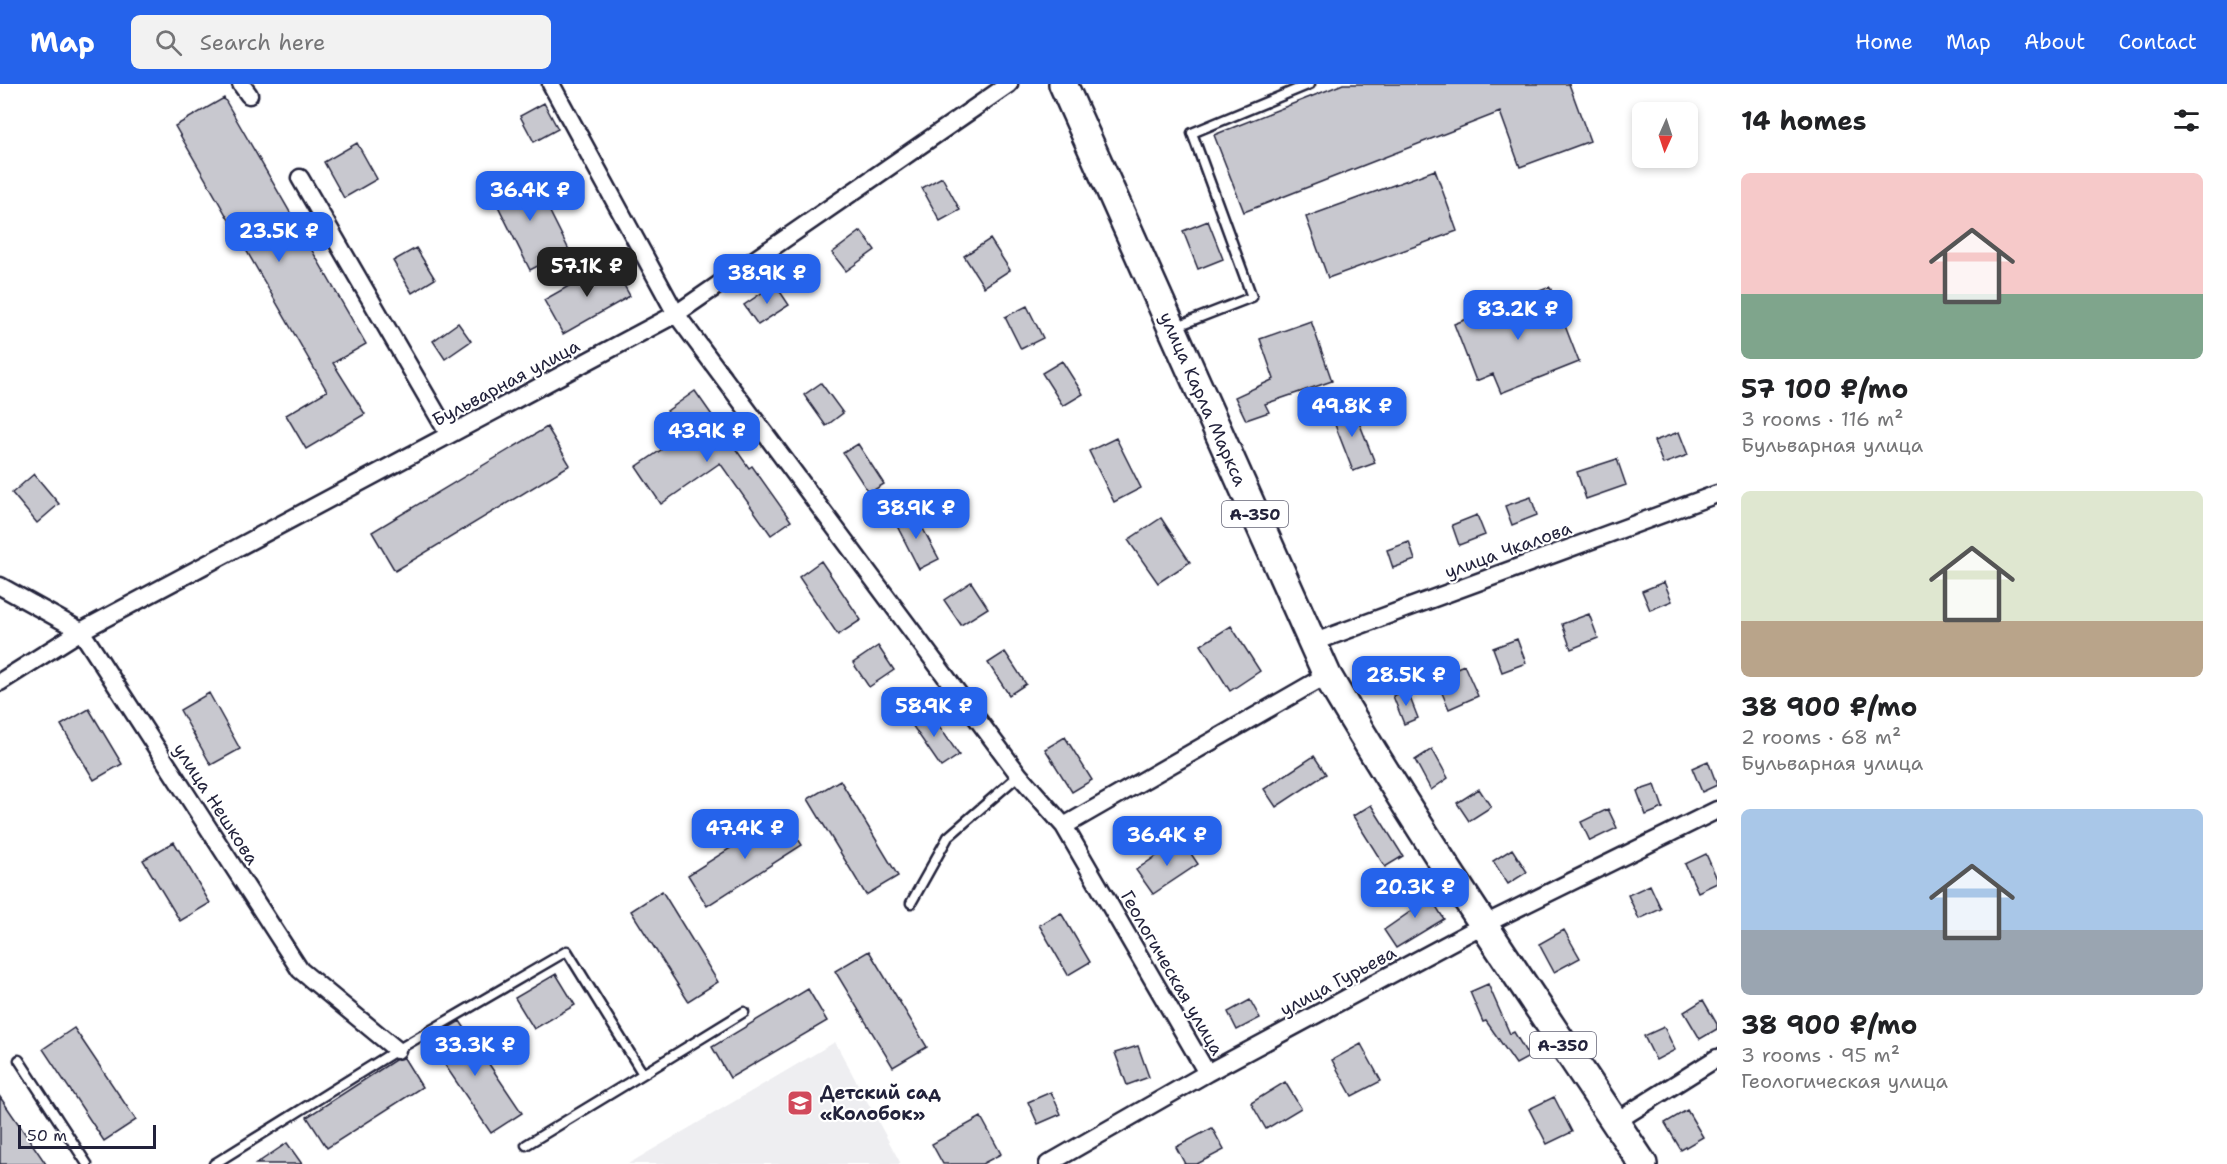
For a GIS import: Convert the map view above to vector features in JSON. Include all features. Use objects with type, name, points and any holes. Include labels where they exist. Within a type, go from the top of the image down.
[{"type":"highway","name":"улица Карла Маркса","points":[[1063,84],[1327,675],[1483,925],[1615,1122],[1635,1162]]},
{"type":"street","name":"Геологическая улица","points":[[551,84],[676,314],[1019,775],[1064,826],[1207,1073]]},
{"type":"street","name":"Бульварная улица","points":[[0,682],[81,631],[676,314],[1008,84]]},
{"type":"street","points":[[300,178],[449,435]]},
{"type":"street","name":"улица Чкалова","points":[[1312,643],[1717,494]]},
{"type":"street","name":"улица Нешкова","points":[[0,586],[81,631],[300,970],[397,1050]]},
{"type":"street","points":[[1064,826],[1327,675]]},
{"type":"street","name":"улица Гурьева","points":[[1048,1164],[1207,1073],[1483,925],[1717,810]]},
{"type":"street","points":[[1615,1122],[1717,1058]]},
{"type":"lane","points":[[1172,328],[1252,297],[1192,133],[1310,84]]},
{"type":"lane","points":[[911,903],[948,837],[1019,775]]},
{"type":"lane","points":[[214,1164],[397,1050],[567,951],[643,1074]]},
{"type":"lane","points":[[526,1145],[744,1012]]},
{"type":"lane","points":[[19,1060],[87,1164]]},
{"type":"shaded area","name":"Детский сад «Колобок»","points":[[835,1042],[901,1164],[628,1164]]},
{"type":"building","points":[[1343,84],[1569,84],[1590,141],[1520,167],[1500,112],[1244,212],[1214,135]]},
{"type":"building","points":[[224,98],[366,344],[333,363],[365,414],[306,449],[286,415],[327,391],[175,126]]},
{"type":"building","points":[[544,103],[558,129],[534,142],[520,116]]},
{"type":"building","points":[[357,143],[377,179],[344,198],[324,162]]},
{"type":"building","points":[[1435,170],[1457,231],[1328,278],[1306,217]]},
{"type":"building","points":[[531,174],[569,250],[530,270],[492,194]]},
{"type":"building","points":[[942,177],[960,210],[940,221],[922,188]]},
{"type":"building","points":[[1208,221],[1223,259],[1198,269],[1183,231]]},
{"type":"building","points":[[861,231],[875,250],[846,271],[832,253]]},
{"type":"building","points":[[990,239],[1010,270],[984,287],[964,256]]},
{"type":"building","points":[[416,248],[435,279],[412,293],[393,261]]},
{"type":"building","points":[[611,262],[630,296],[563,334],[544,300]]},
{"type":"building","points":[[775,284],[789,305],[758,325],[744,305]]},
{"type":"building","points":[[1550,287],[1579,362],[1501,393],[1493,374],[1476,381],[1454,324]]},
{"type":"building","points":[[1027,306],[1043,338],[1021,349],[1005,317]]},
{"type":"building","points":[[1311,321],[1332,381],[1265,404],[1269,412],[1246,420],[1235,397],[1274,379],[1260,339]]},
{"type":"building","points":[[458,323],[471,341],[445,359],[433,341]]},
{"type":"building","points":[[1062,361],[1083,394],[1063,406],[1042,373]]},
{"type":"building","points":[[821,383],[843,413],[826,426],[804,395]]},
{"type":"building","points":[[695,391],[749,468],[752,466],[791,521],[771,535],[720,463],[661,504],[636,467],[683,435],[667,411]]},
{"type":"building","points":[[1352,404],[1375,463],[1353,471],[1330,412]]},
{"type":"building","points":[[547,427],[570,465],[395,571],[372,532]]},
{"type":"building","points":[[1679,432],[1688,455],[1663,464],[1654,441]]},
{"type":"building","points":[[1116,438],[1141,488],[1114,502],[1089,451]]},
{"type":"building","points":[[858,444],[884,484],[869,493],[843,453]]},
{"type":"building","points":[[1617,459],[1626,485],[1586,499],[1577,472]]},
{"type":"building","points":[[34,474],[59,504],[37,523],[12,493]]},
{"type":"building","points":[[1531,497],[1537,515],[1512,525],[1505,506]]},
{"type":"building","points":[[913,510],[939,559],[919,569],[894,520]]},
{"type":"building","points":[[1477,515],[1485,535],[1459,545],[1452,525]]},
{"type":"building","points":[[1161,518],[1190,562],[1158,583],[1128,540]]},
{"type":"building","points":[[1409,542],[1415,560],[1393,568],[1387,550]]},
{"type":"building","points":[[821,561],[861,620],[838,635],[799,577]]},
{"type":"building","points":[[971,582],[988,608],[961,625],[944,600]]},
{"type":"building","points":[[1664,582],[1672,601],[1650,610],[1642,591]]},
{"type":"building","points":[[1589,614],[1598,638],[1571,649],[1562,624]]},
{"type":"building","points":[[1231,626],[1260,671],[1230,691],[1201,645]]},
{"type":"building","points":[[1517,639],[1526,663],[1502,672],[1493,648]]},
{"type":"building","points":[[878,646],[894,670],[869,687],[853,663]]},
{"type":"building","points":[[1005,652],[1026,684],[1009,695],[988,663]]},
{"type":"building","points":[[1464,665],[1478,696],[1449,709],[1435,677]]},
{"type":"building","points":[[1407,690],[1418,718],[1404,724],[1393,696]]},
{"type":"building","points":[[209,693],[240,749],[211,765],[180,710]]},
{"type":"building","points":[[89,709],[122,764],[94,780],[61,725]]},
{"type":"building","points":[[928,710],[959,755],[941,767],[910,722]]},
{"type":"building","points":[[1065,737],[1092,780],[1072,792],[1045,749]]},
{"type":"building","points":[[1432,749],[1448,778],[1431,790],[1415,760]]},
{"type":"building","points":[[1314,756],[1326,774],[1276,807],[1264,789]]},
{"type":"building","points":[[1708,761],[1717,785],[1702,792],[1692,768]]},
{"type":"building","points":[[840,780],[898,876],[866,895],[808,799]]},
{"type":"building","points":[[1655,785],[1663,808],[1646,815],[1637,791]]},
{"type":"building","points":[[1479,789],[1491,807],[1469,821],[1457,803]]},
{"type":"building","points":[[1371,805],[1403,856],[1385,867],[1353,816]]},
{"type":"building","points":[[1608,809],[1617,828],[1590,841],[1581,822]]},
{"type":"building","points":[[782,815],[802,845],[707,906],[688,875]]},
{"type":"building","points":[[1181,839],[1198,864],[1153,894],[1136,870]]},
{"type":"building","points":[[174,842],[210,903],[180,921],[143,860]]},
{"type":"building","points":[[1512,849],[1527,872],[1508,884],[1493,861]]},
{"type":"building","points":[[1706,854],[1717,883],[1698,892],[1685,864]]},
{"type":"building","points":[[1650,885],[1661,909],[1639,919],[1628,895]]},
{"type":"building","points":[[1424,887],[1444,919],[1396,948],[1384,930],[1414,909],[1407,898]]},
{"type":"building","points":[[662,891],[718,982],[688,1001],[631,911]]},
{"type":"building","points":[[1061,913],[1090,962],[1068,975],[1039,925]]},
{"type":"building","points":[[1564,930],[1580,958],[1554,972],[1539,944]]},
{"type":"building","points":[[869,951],[927,1047],[893,1067],[835,971]]},
{"type":"building","points":[[556,974],[575,1005],[534,1029],[515,998]]},
{"type":"building","points":[[1488,984],[1510,1034],[1514,1032],[1529,1057],[1516,1064],[1486,1021],[1483,1022],[1470,992]]},
{"type":"building","points":[[808,989],[827,1021],[730,1078],[712,1047]]},
{"type":"building","points":[[1250,1000],[1260,1018],[1237,1030],[1228,1012]]},
{"type":"building","points":[[1703,1000],[1717,1024],[1717,1029],[1700,1039],[1684,1012]]},
{"type":"building","points":[[460,1021],[522,1113],[491,1133],[428,1040]]},
{"type":"building","points":[[1664,1027],[1675,1050],[1656,1060],[1644,1036]]},
{"type":"building","points":[[74,1028],[136,1120],[104,1141],[43,1049]]},
{"type":"building","points":[[1361,1044],[1381,1081],[1352,1096],[1332,1060]]},
{"type":"building","points":[[1138,1046],[1149,1077],[1127,1085],[1115,1053]]},
{"type":"building","points":[[404,1058],[422,1087],[327,1148],[307,1117],[395,1060]]},
{"type":"building","points":[[1285,1082],[1301,1108],[1266,1129],[1251,1103]]},
{"type":"building","points":[[1051,1092],[1061,1114],[1038,1124],[1028,1102]]},
{"type":"building","points":[[0,1097],[46,1164],[0,1164]]},
{"type":"building","points":[[1554,1097],[1572,1132],[1547,1144],[1529,1109]]},
{"type":"building","points":[[1687,1110],[1703,1137],[1681,1150],[1665,1123]]},
{"type":"building","points":[[981,1117],[1001,1154],[982,1164],[943,1164],[932,1144]]},
{"type":"building","points":[[1212,1128],[1224,1150],[1197,1164],[1185,1164],[1176,1147]]},
{"type":"building","points":[[287,1143],[302,1164],[256,1164]]},
{"type":"place","name":"Детский сад «Колобок»","points":[[800,1103]]}]
